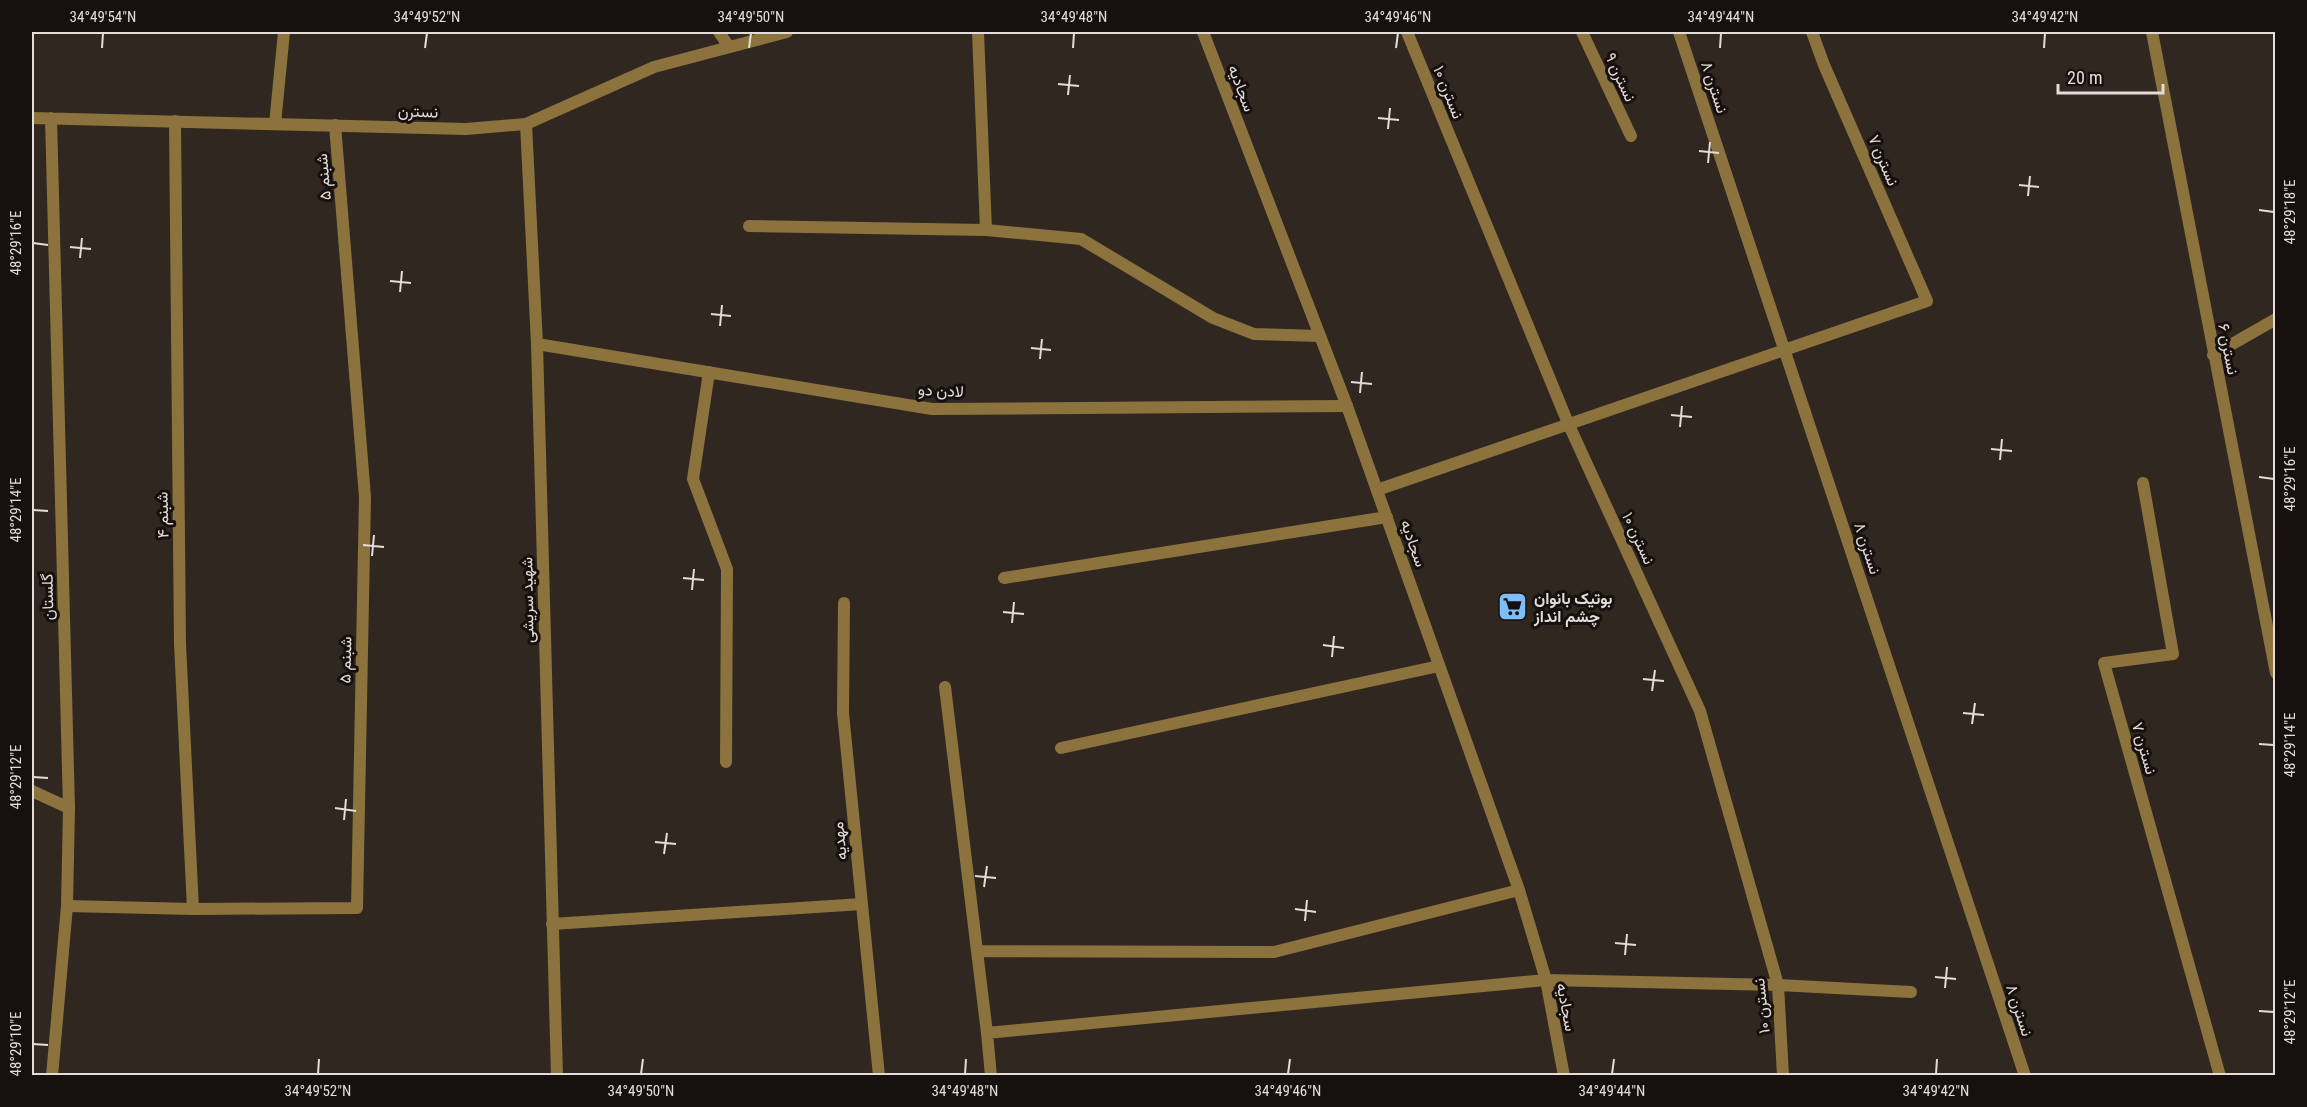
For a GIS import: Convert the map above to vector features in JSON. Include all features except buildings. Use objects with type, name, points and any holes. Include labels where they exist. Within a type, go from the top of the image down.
[{"type":"street","points":[[275,124],[284,32]]},
{"type":"street","points":[[719,32],[729,47]]},
{"type":"street","name":"نسترن","points":[[32,118],[466,129],[526,124],[654,67],[787,32]]},
{"type":"street","points":[[978,32],[986,230]]},
{"type":"street","name":"سجادیه","points":[[1203,32],[1347,406],[1519,890],[1546,980],[1564,1076]]},
{"type":"street","name":"نسترن ۱۰","points":[[1407,32],[1568,423],[1700,711],[1778,986],[1783,1076]]},
{"type":"street","name":"نسترن ۹","points":[[1582,32],[1631,136]]},
{"type":"street","name":"نسترن ۸","points":[[1679,32],[2025,1076]]},
{"type":"street","name":"نسترن ۷","points":[[1784,349],[1927,301],[1824,65],[1812,32]]},
{"type":"street","name":"نسترن ۶","points":[[2152,32],[2276,673]]},
{"type":"street","name":"گلستان","points":[[51,118],[69,808],[67,906],[52,1076]]},
{"type":"street","name":"شبنم ۴","points":[[175,121],[180,644],[193,909]]},
{"type":"street","name":"شهید سریشی","points":[[526,124],[537,344],[557,1076]]},
{"type":"street","name":"شبنم ۵","points":[[67,906],[193,909],[357,908],[365,497],[335,125]]},
{"type":"street","points":[[749,226],[986,230],[1081,239],[1213,318],[1254,334],[1320,336]]},
{"type":"street","points":[[2213,355],[2276,318]]},
{"type":"street","name":"لادن دو","points":[[537,344],[932,409],[1347,406]]},
{"type":"street","points":[[1377,490],[1784,349]]},
{"type":"street","points":[[710,372],[693,479],[727,569],[726,762]]},
{"type":"street","name":"نسترن ۷","points":[[2143,483],[2174,654],[2104,663],[2220,1076]]},
{"type":"street","points":[[1004,578],[1387,517]]},
{"type":"street","name":"مهدیه","points":[[844,603],[843,713],[879,1076]]},
{"type":"street","points":[[1061,748],[1439,666]]},
{"type":"street","points":[[945,687],[991,1076]]},
{"type":"street","points":[[32,791],[69,808]]},
{"type":"street","points":[[977,951],[1274,952],[1519,890]]},
{"type":"street","points":[[552,924],[862,904]]},
{"type":"street","points":[[987,1033],[1546,980],[1911,992]]},
{"type":"place","name":"بوتیک بانوان چشم انداز","points":[[1513,607]]}]
